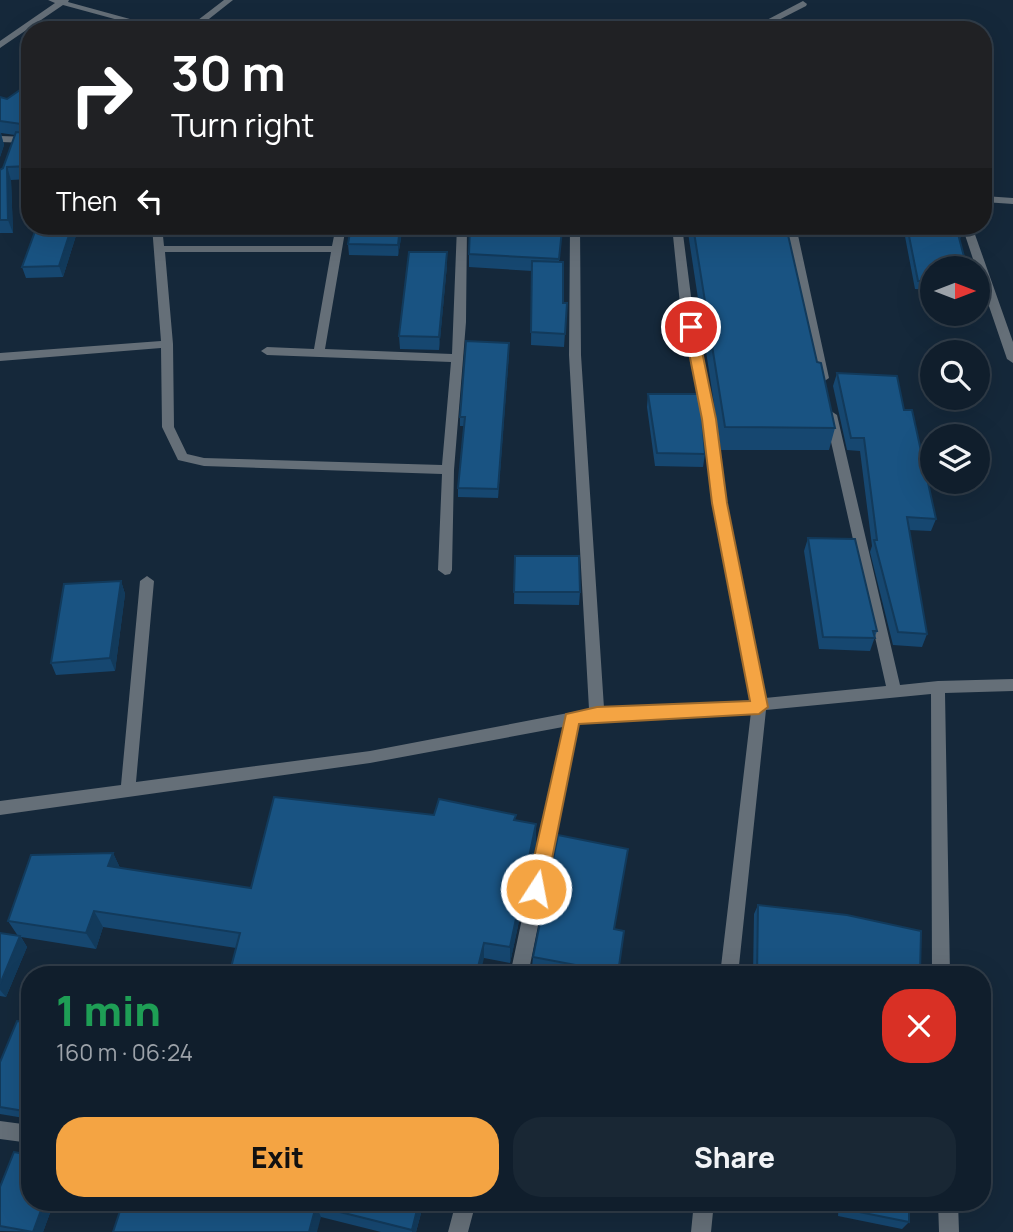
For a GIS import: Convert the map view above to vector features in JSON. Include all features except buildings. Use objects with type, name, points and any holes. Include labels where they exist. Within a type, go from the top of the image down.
[{"type":"street","points":[[201,21],[229,0]]},
{"type":"street","points":[[33,21],[60,1],[133,21]]},
{"type":"street","points":[[770,21],[803,4]]},
{"type":"street","points":[[0,45],[21,30]]},
{"type":"street","points":[[0,139],[12,145],[21,142]]},
{"type":"street","points":[[992,200],[1013,201]]},
{"type":"street","points":[[158,235],[167,344],[168,427],[182,457],[204,462],[449,470]]},
{"type":"street","points":[[319,353],[339,235]]},
{"type":"street","points":[[445,570],[449,470],[458,358],[462,235]]},
{"type":"street","points":[[575,235],[575,355],[597,714]]},
{"type":"street","points":[[678,235],[686,304],[709,419],[719,503],[759,707],[730,966]]},
{"type":"street","points":[[793,235],[894,691]]},
{"type":"street","points":[[970,235],[1013,359]]},
{"type":"street","points":[[159,249],[337,249]]},
{"type":"street","points":[[0,357],[167,344]]},
{"type":"street","points":[[268,351],[458,358]]},
{"type":"street","points":[[128,790],[147,581]]},
{"type":"street","points":[[0,808],[370,757],[597,714],[679,713],[939,687],[1013,685]]},
{"type":"street","points":[[939,687],[941,966]]},
{"type":"street","points":[[521,966],[572,719]]},
{"type":"street","points":[[0,1130],[21,1133]]},
{"type":"street","points":[[458,1232],[464,1211]]},
{"type":"street","points":[[701,1232],[703,1211]]},
{"type":"street","points":[[948,1211],[949,1232]]},
{"type":"route","points":[[536,889],[572,719],[597,714],[679,713],[759,707],[719,503],[709,419],[691,327]]}]
